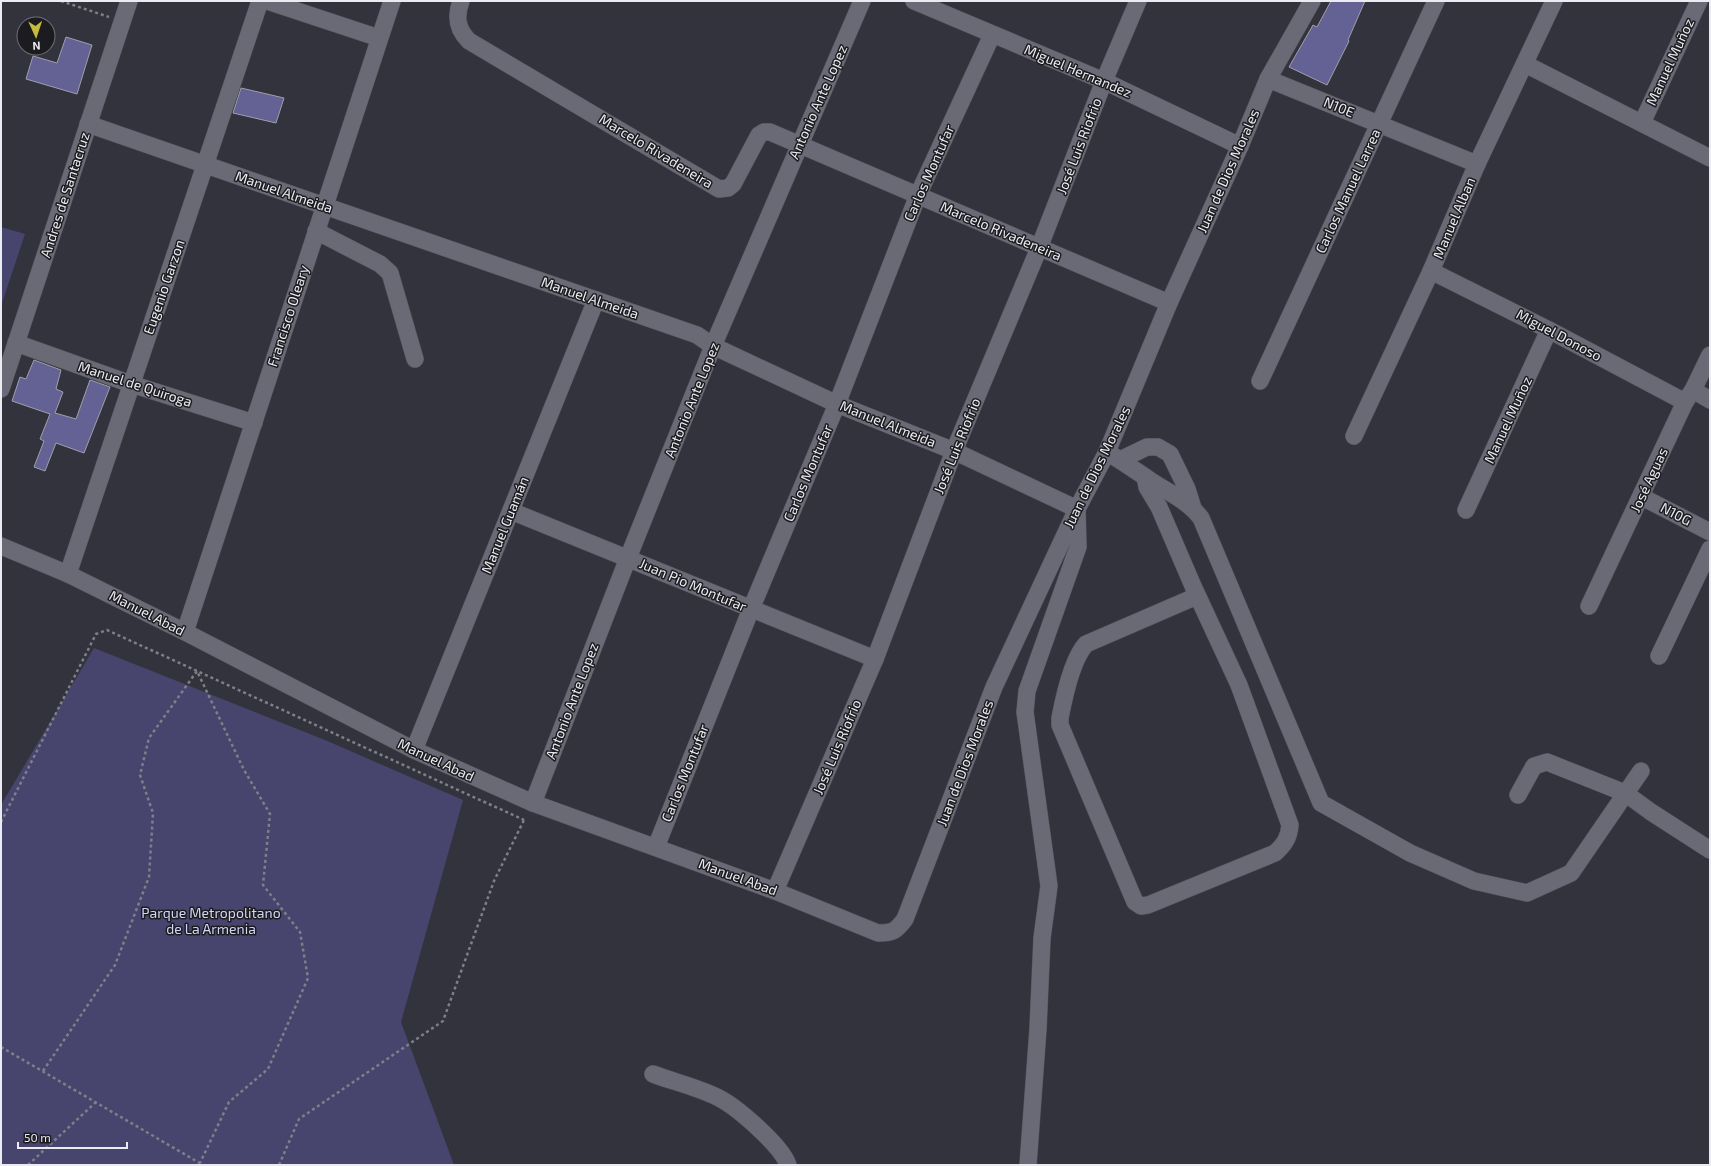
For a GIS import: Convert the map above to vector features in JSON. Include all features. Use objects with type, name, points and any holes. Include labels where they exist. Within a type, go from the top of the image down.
[{"type":"street","name":"Andres de Santacruz","points":[[1,389],[129,1]]},
{"type":"street","name":"Eugenio Garzon","points":[[68,574],[260,1]]},
{"type":"street","points":[[267,1],[379,38]]},
{"type":"street","name":"Francisco Oleary","points":[[185,632],[392,1]]},
{"type":"street","name":"Antonio Ante Lopez","points":[[533,804],[628,558],[713,346],[862,1]]},
{"type":"street","name":"Miguel Hernandez","points":[[914,1],[1104,81],[1240,146]]},
{"type":"street","name":"José Luis Riofrio","points":[[775,890],[875,659],[954,451],[1040,248],[1104,81],[1138,1]]},
{"type":"street","name":"Juan de Dios Morales","points":[[889,933],[897,930],[905,919],[994,687],[1076,508],[1114,456],[1169,303],[1240,146],[1268,79],[1312,1]]},
{"type":"street","name":"Carlos Manuel Larrea","points":[[1260,381],[1436,1]]},
{"type":"street","name":"Manuel Alban","points":[[1354,436],[1431,271],[1477,164],[1554,1]]},
{"type":"street","name":"Manuel Muñoz","points":[[1642,123],[1699,1]]},
{"type":"street","name":"Marcelo Rivadeneira","points":[[460,4],[457,17],[458,26],[462,35],[469,41],[719,189],[728,188],[733,184],[758,135],[764,132],[770,132],[1169,303]]},
{"type":"street","name":"Carlos Montufar","points":[[656,848],[750,609],[837,404],[918,195],[992,35]]},
{"type":"street","points":[[1525,64],[1710,158]]},
{"type":"street","name":"N10E","points":[[1268,79],[1477,164]]},
{"type":"street","name":"Manuel Almeida","points":[[88,124],[697,335],[713,346],[837,404],[954,451],[1076,508]]},
{"type":"street","points":[[316,231],[380,264],[390,273],[415,359]]},
{"type":"street","name":"Miguel Donoso","points":[[1431,271],[1549,330],[1689,396],[1710,400]]},
{"type":"street","name":"Manuel Guamán","points":[[414,750],[596,300]]},
{"type":"street","name":"Manuel Muñoz","points":[[1466,510],[1549,330]]},
{"type":"street","name":"Manuel de Quiroga","points":[[16,343],[131,384],[254,423]]},
{"type":"street","name":"José Aguas","points":[[1589,606],[1710,354]]},
{"type":"street","points":[[1114,456],[1146,447],[1158,447],[1170,454],[1187,489],[1194,508],[1201,518],[1321,804],[1410,853],[1474,881],[1527,893],[1571,873],[1600,833],[1625,793],[1641,771]]},
{"type":"street","points":[[1114,456],[1194,508]]},
{"type":"street","points":[[1145,477],[1147,487],[1159,507],[1197,596],[1238,685],[1288,816],[1290,825],[1289,833],[1284,844],[1275,853],[1148,905],[1141,906],[1135,902],[1060,725],[1060,718],[1074,666],[1082,648],[1086,644],[1197,596]]},
{"type":"street","name":"N10G","points":[[1642,496],[1710,532]]},
{"type":"street","points":[[1028,1165],[1038,1029],[1042,938],[1049,886],[1025,712],[1027,691],[1078,547],[1076,508]]},
{"type":"street","name":"Juan Pio Montufar","points":[[511,511],[875,659]]},
{"type":"street","name":"Manuel Abad","points":[[1,546],[68,574],[185,632],[414,750],[533,804],[775,890],[878,933],[889,933]]},
{"type":"street","points":[[1659,656],[1710,550]]},
{"type":"street","points":[[1518,795],[1534,766],[1547,762],[1625,793],[1651,812],[1710,850]]},
{"type":"street","points":[[653,1074],[718,1097],[752,1122],[786,1158],[788,1165]]},
{"type":"path","points":[[61,1],[122,22]]},
{"type":"path","points":[[1,822],[96,634],[107,630],[524,820]]},
{"type":"path","points":[[43,1071],[115,965],[149,877],[153,814],[140,775],[149,738],[197,671]]},
{"type":"path","points":[[1,1047],[201,1164],[229,1102],[268,1069],[308,978],[300,932],[264,885],[270,814],[244,770],[197,671]]},
{"type":"path","points":[[279,1165],[299,1119],[443,1021],[494,881],[533,804]]},
{"type":"path","points":[[28,1165],[96,1102]]},
{"type":"green space","points":[[1,227],[25,234],[1,306]]},
{"type":"green space","name":"Parque Metropolitano de La Armenia","points":[[94,648],[325,740],[463,800],[401,1022],[454,1165],[1,1165],[1,805]]},
{"type":"building","points":[[1331,1],[1365,1],[1348,40],[1349,41],[1327,85],[1289,67],[1313,25],[1317,27]]},
{"type":"building","points":[[66,37],[92,45],[77,94],[26,79],[33,56],[57,63]]},
{"type":"building","points":[[241,88],[284,98],[276,123],[233,113]]},
{"type":"building","points":[[34,360],[61,370],[56,389],[63,392],[55,413],[76,419],[90,380],[110,387],[84,453],[56,443],[45,471],[34,467],[44,441],[40,439],[50,414],[12,401],[20,377],[26,379]]}]
